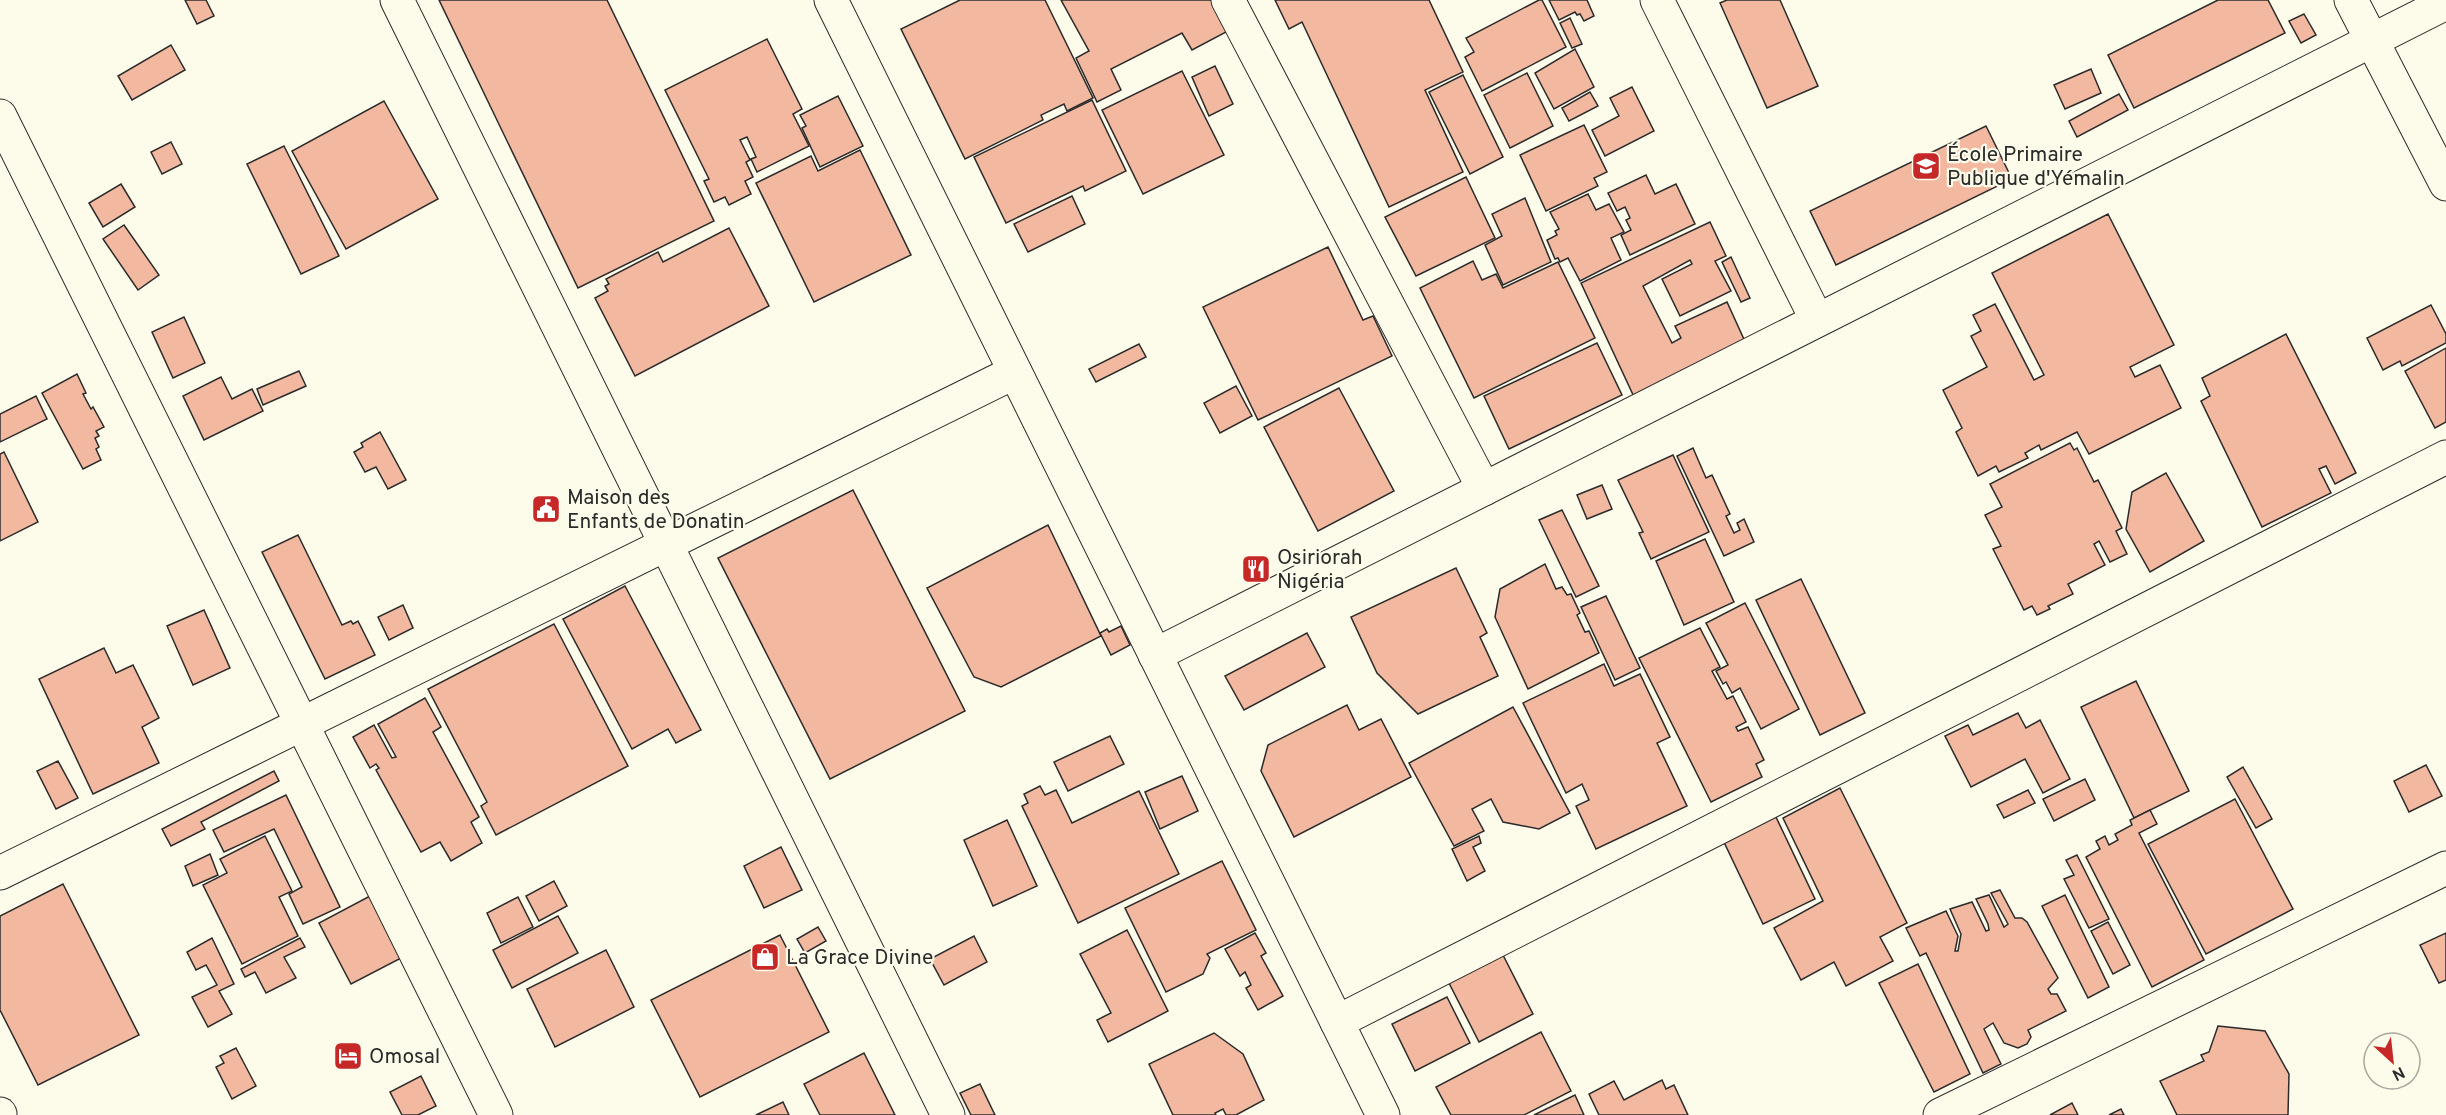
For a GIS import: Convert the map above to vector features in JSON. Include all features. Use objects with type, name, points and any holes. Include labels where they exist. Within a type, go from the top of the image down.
[{"type":"street","points":[[397,0],[948,1115]]},
{"type":"street","points":[[1228,0],[1484,489]]},
{"type":"street","points":[[1657,0],[1817,320]]},
{"type":"street","points":[[2351,0],[2446,184]]},
{"type":"street","points":[[841,3],[1015,372],[1383,1115]]},
{"type":"street","points":[[1155,655],[2446,3]]},
{"type":"street","points":[[0,116],[496,1115]]},
{"type":"street","points":[[0,873],[1015,372]]},
{"type":"street","points":[[1337,1022],[2446,457]]},
{"type":"street","points":[[1940,1115],[2446,868]]},
{"type":"building","points":[[185,0],[206,0],[214,16],[197,24]]},
{"type":"building","points":[[439,0],[607,0],[714,221],[578,288]]},
{"type":"building","points":[[960,0],[1045,0],[1093,98],[1067,111],[1064,104],[1041,115],[1043,120],[965,159],[901,29]]},
{"type":"building","points":[[1061,0],[1212,0],[1228,31],[1192,50],[1182,33],[1111,69],[1121,90],[1097,102],[1076,58],[1089,51]]},
{"type":"building","points":[[1275,0],[1429,0],[1463,72],[1425,90],[1463,172],[1389,207],[1302,22],[1289,29]]},
{"type":"building","points":[[1542,0],[1566,47],[1482,91],[1465,57],[1474,52],[1466,38]]},
{"type":"building","points":[[1549,0],[1587,0],[1594,16],[1584,21],[1580,14],[1577,15],[1575,12],[1559,20]]},
{"type":"building","points":[[1727,0],[1780,0],[1818,86],[1767,108],[1720,3]]},
{"type":"building","points":[[2218,0],[2268,0],[2285,33],[2134,108],[2108,55]]},
{"type":"building","points":[[2304,14],[2316,35],[2301,43],[2289,21]]},
{"type":"building","points":[[1570,18],[1582,44],[1572,48],[1560,23]]},
{"type":"building","points":[[767,39],[802,109],[793,114],[809,146],[757,172],[751,159],[756,157],[747,137],[740,140],[750,160],[746,162],[753,177],[745,181],[751,194],[729,205],[725,197],[714,202],[704,181],[709,179],[665,90]]},
{"type":"building","points":[[171,45],[185,70],[132,100],[118,76]]},
{"type":"building","points":[[1575,49],[1594,87],[1554,109],[1535,73]]},
{"type":"building","points":[[1215,66],[1233,104],[1209,116],[1192,77]]},
{"type":"building","points":[[2091,69],[2101,93],[2065,109],[2054,85]]},
{"type":"building","points":[[1182,71],[1224,155],[1143,194],[1102,110]]},
{"type":"building","points":[[1527,73],[1553,126],[1510,148],[1484,95]]},
{"type":"building","points":[[1463,75],[1503,157],[1470,174],[1429,92]]},
{"type":"building","points":[[1632,87],[1654,131],[1605,156],[1592,130],[1619,116],[1610,98]]},
{"type":"building","points":[[1590,92],[1598,106],[1569,121],[1562,108]]},
{"type":"building","points":[[2119,94],[2128,110],[2077,137],[2069,121]]},
{"type":"building","points":[[838,96],[863,146],[820,167],[802,128],[806,126],[800,115]]},
{"type":"building","points":[[1092,100],[1126,171],[1085,191],[1083,186],[1006,223],[974,157]]},
{"type":"building","points":[[384,101],[438,199],[346,249],[292,151]]},
{"type":"building","points":[[1584,125],[1607,172],[1594,178],[1598,186],[1546,211],[1520,155]]},
{"type":"building","points":[[1986,126],[2012,179],[1836,265],[1810,211]]},
{"type":"building","points":[[171,142],[182,164],[162,174],[151,152]]},
{"type":"building","points":[[284,146],[339,256],[301,274],[247,164]]},
{"type":"building","points":[[860,150],[911,255],[814,302],[756,183],[811,156],[818,171]]},
{"type":"building","points":[[1646,175],[1655,194],[1676,184],[1695,224],[1630,255],[1621,235],[1631,230],[1626,220],[1630,218],[1625,207],[1617,211],[1608,193]]},
{"type":"building","points":[[1466,177],[1495,238],[1416,276],[1385,217]]},
{"type":"building","points":[[121,184],[135,207],[103,227],[89,203]]},
{"type":"building","points":[[1588,194],[1596,210],[1609,204],[1624,232],[1611,238],[1621,260],[1580,281],[1568,258],[1560,262],[1558,258],[1555,259],[1547,240],[1557,235],[1555,231],[1559,229],[1550,212]]},
{"type":"building","points":[[1072,196],[1085,224],[1028,252],[1014,224]]},
{"type":"building","points":[[1525,198],[1551,262],[1503,285],[1485,245],[1502,236],[1492,214]]},
{"type":"building","points":[[2108,214],[2174,345],[2130,367],[2135,377],[2160,365],[2181,408],[2089,454],[2077,432],[2041,450],[2039,445],[2025,453],[2028,458],[1999,472],[1996,466],[1978,476],[1956,432],[1962,428],[1943,390],[1987,367],[1971,336],[1981,331],[1973,315],[1995,304],[2034,380],[2044,375],[1992,273]]},
{"type":"building","points":[[1710,222],[1726,256],[1715,261],[1731,291],[1680,316],[1662,279],[1692,264],[1690,260],[1643,286],[1672,343],[1681,338],[1675,326],[1727,302],[1747,346],[1635,399],[1581,283]]},
{"type":"building","points":[[124,225],[159,275],[138,290],[103,239]]},
{"type":"building","points":[[729,228],[769,306],[635,376],[595,298],[608,291],[605,286],[609,284],[606,279],[658,252],[663,262]]},
{"type":"building","points":[[1328,247],[1363,320],[1373,316],[1392,356],[1258,420],[1203,307]]},
{"type":"building","points":[[1731,257],[1750,298],[1741,302],[1722,262]]},
{"type":"building","points":[[1473,261],[1482,280],[1496,274],[1503,288],[1558,262],[1595,338],[1474,398],[1420,288]]},
{"type":"building","points":[[2431,305],[2446,334],[2446,343],[2402,366],[2400,361],[2383,370],[2367,338]]},
{"type":"building","points":[[184,317],[205,363],[173,378],[152,332]]},
{"type":"building","points":[[2286,334],[2356,473],[2335,484],[2326,466],[2319,469],[2331,493],[2262,527],[2201,401],[2210,396],[2202,378]]},
{"type":"building","points":[[1597,343],[1622,395],[1509,449],[1484,396]]},
{"type":"building","points":[[1139,344],[1146,357],[1096,382],[1089,369]]},
{"type":"building","points":[[2446,348],[2446,422],[2435,428],[2405,371]]},
{"type":"building","points":[[299,371],[306,386],[263,405],[257,389]]},
{"type":"building","points":[[77,374],[86,393],[83,394],[104,427],[96,431],[99,436],[95,438],[99,447],[96,449],[101,460],[83,469],[42,393]]},
{"type":"building","points":[[221,377],[232,399],[252,389],[263,411],[204,440],[183,396]]},
{"type":"building","points":[[1236,386],[1252,416],[1220,433],[1204,403]]},
{"type":"building","points":[[1339,388],[1394,491],[1318,531],[1264,427]]},
{"type":"building","points":[[36,396],[47,419],[0,442],[0,414]]},
{"type":"building","points":[[380,432],[406,480],[388,489],[376,467],[365,472],[354,452],[363,447],[361,443]]},
{"type":"building","points":[[2070,443],[2074,450],[2077,448],[2094,482],[2098,480],[2122,528],[2116,531],[2127,554],[2110,562],[2099,541],[2094,544],[2105,565],[2068,584],[2073,594],[2048,606],[2050,609],[2037,615],[2032,606],[2024,610],[1993,549],[2001,546],[1985,515],[2002,507],[1990,484]]},
{"type":"building","points":[[1693,448],[1706,478],[1712,475],[1730,514],[1726,516],[1734,533],[1740,530],[1737,523],[1744,519],[1754,542],[1724,556],[1677,456]]},
{"type":"building","points":[[4,452],[38,522],[0,541],[0,454]]},
{"type":"building","points":[[1673,455],[1709,532],[1651,559],[1639,533],[1643,532],[1618,480]]},
{"type":"building","points":[[2166,473],[2204,541],[2150,572],[2126,529],[2132,492]]},
{"type":"building","points":[[1602,485],[1612,509],[1587,519],[1577,495]]},
{"type":"building","points":[[853,490],[965,711],[830,779],[718,558]]},
{"type":"building","points":[[1562,510],[1599,586],[1576,597],[1539,520]]},
{"type":"building","points":[[1048,525],[1101,636],[1001,687],[974,677],[927,588]]},
{"type":"building","points":[[298,535],[342,625],[358,621],[375,655],[325,679],[262,552]]},
{"type":"building","points":[[1705,539],[1734,602],[1684,625],[1656,561]]},
{"type":"building","points":[[1545,564],[1556,589],[1562,587],[1567,595],[1571,594],[1580,613],[1577,615],[1585,632],[1589,631],[1599,653],[1528,689],[1495,617],[1500,589]]},
{"type":"building","points":[[1456,568],[1487,633],[1480,637],[1498,676],[1418,714],[1377,673],[1351,617]]},
{"type":"building","points":[[1801,579],[1865,713],[1820,735],[1756,600]]},
{"type":"building","points":[[625,586],[701,730],[676,743],[668,729],[632,749],[563,619]]},
{"type":"building","points":[[1606,596],[1640,668],[1615,680],[1581,607]]},
{"type":"building","points":[[1745,603],[1799,709],[1761,729],[1740,688],[1732,693],[1726,682],[1723,684],[1716,671],[1728,665],[1706,623]]},
{"type":"building","points":[[403,605],[413,628],[389,640],[378,617]]},
{"type":"building","points":[[204,610],[230,668],[193,685],[167,626]]},
{"type":"building","points":[[554,624],[628,766],[496,835],[481,806],[487,802],[428,689]]},
{"type":"building","points":[[1121,626],[1130,645],[1111,655],[1100,633],[1107,629],[1109,632]]},
{"type":"building","points":[[1700,628],[1720,667],[1712,671],[1727,699],[1733,696],[1746,722],[1736,727],[1738,731],[1748,727],[1764,760],[1756,764],[1762,777],[1711,802],[1639,658]]},
{"type":"building","points":[[1307,633],[1325,667],[1244,710],[1225,676]]},
{"type":"building","points":[[104,648],[116,673],[133,665],[159,718],[142,727],[159,763],[93,794],[39,679]]},
{"type":"building","points":[[1604,664],[1614,686],[1640,674],[1670,737],[1657,743],[1687,806],[1596,849],[1576,806],[1589,800],[1582,784],[1566,793],[1523,703]]},
{"type":"building","points":[[2136,681],[2189,791],[2134,818],[2081,707]]},
{"type":"building","points":[[425,698],[441,727],[433,732],[479,817],[471,822],[482,843],[451,861],[440,842],[421,852],[376,770],[379,768],[376,764],[370,768],[353,737],[374,725],[392,758],[396,757],[378,724]]},
{"type":"building","points":[[1347,705],[1359,730],[1381,719],[1411,777],[1294,837],[1261,771],[1268,745]]},
{"type":"building","points":[[1513,707],[1570,813],[1539,829],[1503,822],[1491,799],[1472,809],[1484,831],[1454,846],[1409,763]]},
{"type":"building","points":[[2018,713],[2026,728],[2040,720],[2070,779],[2043,793],[2025,759],[1971,787],[1945,736],[1968,725],[1973,735]]},
{"type":"building","points":[[1110,736],[1124,764],[1068,791],[1054,762]]},
{"type":"building","points":[[58,761],[78,798],[56,809],[37,771]]},
{"type":"building","points":[[2426,765],[2442,796],[2409,812],[2394,781]]},
{"type":"building","points":[[2243,767],[2272,819],[2256,828],[2227,777]]},
{"type":"building","points":[[274,771],[279,781],[201,822],[205,829],[171,846],[162,829]]},
{"type":"building","points":[[1182,776],[1198,811],[1160,829],[1145,792]]},
{"type":"building","points":[[2085,779],[2095,800],[2054,821],[2043,799]]},
{"type":"building","points":[[1040,786],[1045,795],[1056,790],[1072,823],[1139,791],[1179,874],[1078,923],[1022,806],[1028,803],[1024,794]]},
{"type":"building","points":[[1840,788],[1907,923],[1880,937],[1893,961],[1846,986],[1834,962],[1801,980],[1774,928],[1823,901],[1783,818]]},
{"type":"building","points":[[2028,790],[2035,803],[2004,818],[1997,805]]},
{"type":"building","points":[[286,795],[340,907],[303,924],[289,894],[302,887],[274,829],[224,852],[213,830]]},
{"type":"building","points":[[2235,799],[2293,909],[2206,954],[2148,844]]},
{"type":"building","points":[[2150,810],[2157,824],[2139,833],[2204,960],[2152,987],[2086,857],[2100,849],[2096,841],[2105,836],[2109,845],[2118,840],[2115,834],[2132,825],[2130,820]]},
{"type":"building","points":[[1775,815],[1815,899],[1763,924],[1723,840]]},
{"type":"building","points":[[1007,820],[1037,886],[993,906],[964,840]]},
{"type":"building","points":[[265,836],[292,891],[279,897],[298,936],[242,964],[203,885],[227,873],[220,859]]},
{"type":"building","points":[[1479,836],[1481,843],[1473,847],[1485,871],[1467,881],[1452,849]]},
{"type":"building","points":[[781,847],[802,890],[764,908],[744,866]]},
{"type":"building","points":[[210,854],[218,875],[193,886],[185,866]]},
{"type":"building","points":[[2077,855],[2109,919],[2089,928],[2064,879],[2074,875],[2066,860]]},
{"type":"building","points":[[1222,861],[1256,930],[1207,954],[1210,958],[1203,974],[1166,992],[1125,908]]},
{"type":"building","points":[[554,881],[567,906],[539,921],[526,896]]},
{"type":"building","points":[[63,884],[139,1035],[38,1085],[0,1010],[0,916]]},
{"type":"building","points":[[2000,890],[2015,918],[2022,918],[2027,922],[2058,978],[2048,989],[2051,994],[2057,994],[2066,1011],[2028,1030],[2031,1037],[2027,1044],[2018,1048],[2004,1043],[1993,1023],[1984,1029],[2001,1064],[1983,1073],[1926,953],[1920,956],[1906,928],[1946,911],[1958,936],[1955,951],[1958,951],[1961,934],[1950,909],[1972,902],[1986,931],[1989,930],[1976,899],[1989,895],[2004,927],[2008,924],[1991,893]]},
{"type":"building","points":[[2065,895],[2109,987],[2088,998],[2042,906]]},
{"type":"building","points":[[370,896],[405,956],[351,984],[319,923]]},
{"type":"building","points":[[518,897],[533,927],[501,943],[487,913]]},
{"type":"building","points":[[558,916],[578,953],[512,988],[493,950]]},
{"type":"building","points":[[2108,922],[2130,965],[2113,974],[2091,931]]},
{"type":"building","points":[[818,927],[826,941],[805,953],[797,939]]},
{"type":"building","points":[[1127,930],[1168,1011],[1108,1042],[1097,1020],[1111,1013],[1080,954]]},
{"type":"building","points":[[1255,933],[1266,953],[1261,956],[1283,996],[1258,1010],[1246,988],[1251,985],[1245,972],[1240,976],[1225,949]]},
{"type":"building","points":[[2446,933],[2446,980],[2439,983],[2420,945]]},
{"type":"building","points":[[780,935],[829,1032],[700,1097],[651,1000]]},
{"type":"building","points":[[974,936],[987,962],[944,985],[930,959]]},
{"type":"building","points":[[212,938],[234,984],[219,991],[232,1014],[208,1027],[192,997],[217,985],[206,965],[196,970],[187,952]]},
{"type":"building","points":[[300,938],[305,947],[284,957],[296,978],[266,993],[255,972],[245,977],[241,969]]},
{"type":"building","points":[[606,950],[634,1007],[555,1047],[527,989]]},
{"type":"building","points":[[1503,955],[1533,1014],[1479,1042],[1449,983]]},
{"type":"building","points":[[1918,964],[1970,1074],[1934,1092],[1879,983]]},
{"type":"building","points":[[1447,997],[1470,1043],[1415,1071],[1392,1024]]},
{"type":"building","points":[[2218,1026],[2265,1031],[2289,1074],[2288,1115],[2177,1115],[2160,1081],[2204,1061],[2201,1055],[2209,1052]]},
{"type":"building","points":[[1541,1032],[1571,1091],[1524,1115],[1451,1115],[1436,1087]]},
{"type":"building","points":[[1214,1033],[1243,1054],[1264,1100],[1236,1115],[1226,1115],[1223,1109],[1215,1113],[1216,1115],[1173,1115],[1149,1064]]},
{"type":"building","points":[[236,1048],[256,1086],[232,1099],[216,1067],[224,1063],[220,1056]]},
{"type":"building","points":[[864,1053],[895,1115],[820,1115],[804,1084]]},
{"type":"building","points":[[421,1076],[436,1106],[418,1115],[402,1115],[390,1092]]},
{"type":"building","points":[[1662,1080],[1666,1089],[1674,1085],[1688,1115],[1599,1115],[1589,1094],[1614,1081],[1624,1100]]},
{"type":"building","points":[[980,1084],[995,1115],[971,1115],[960,1093]]},
{"type":"building","points":[[1575,1095],[1584,1115],[1534,1115]]},
{"type":"building","points":[[783,1102],[789,1115],[756,1115]]},
{"type":"building","points":[[2072,1103],[2078,1115],[2050,1115]]},
{"type":"building","points":[[2121,1109],[2124,1115],[2109,1115]]},
{"type":"place","name":"École Primaire Publique d'Yémalin","points":[[1926,166]]},
{"type":"place","name":"Maison des Enfants de Donatin","points":[[546,509]]},
{"type":"place","name":"Osiriorah Nigéria","points":[[1256,569]]},
{"type":"place","name":"La Grace Divine","points":[[765,957]]},
{"type":"place","name":"Omosal","points":[[348,1056]]}]
